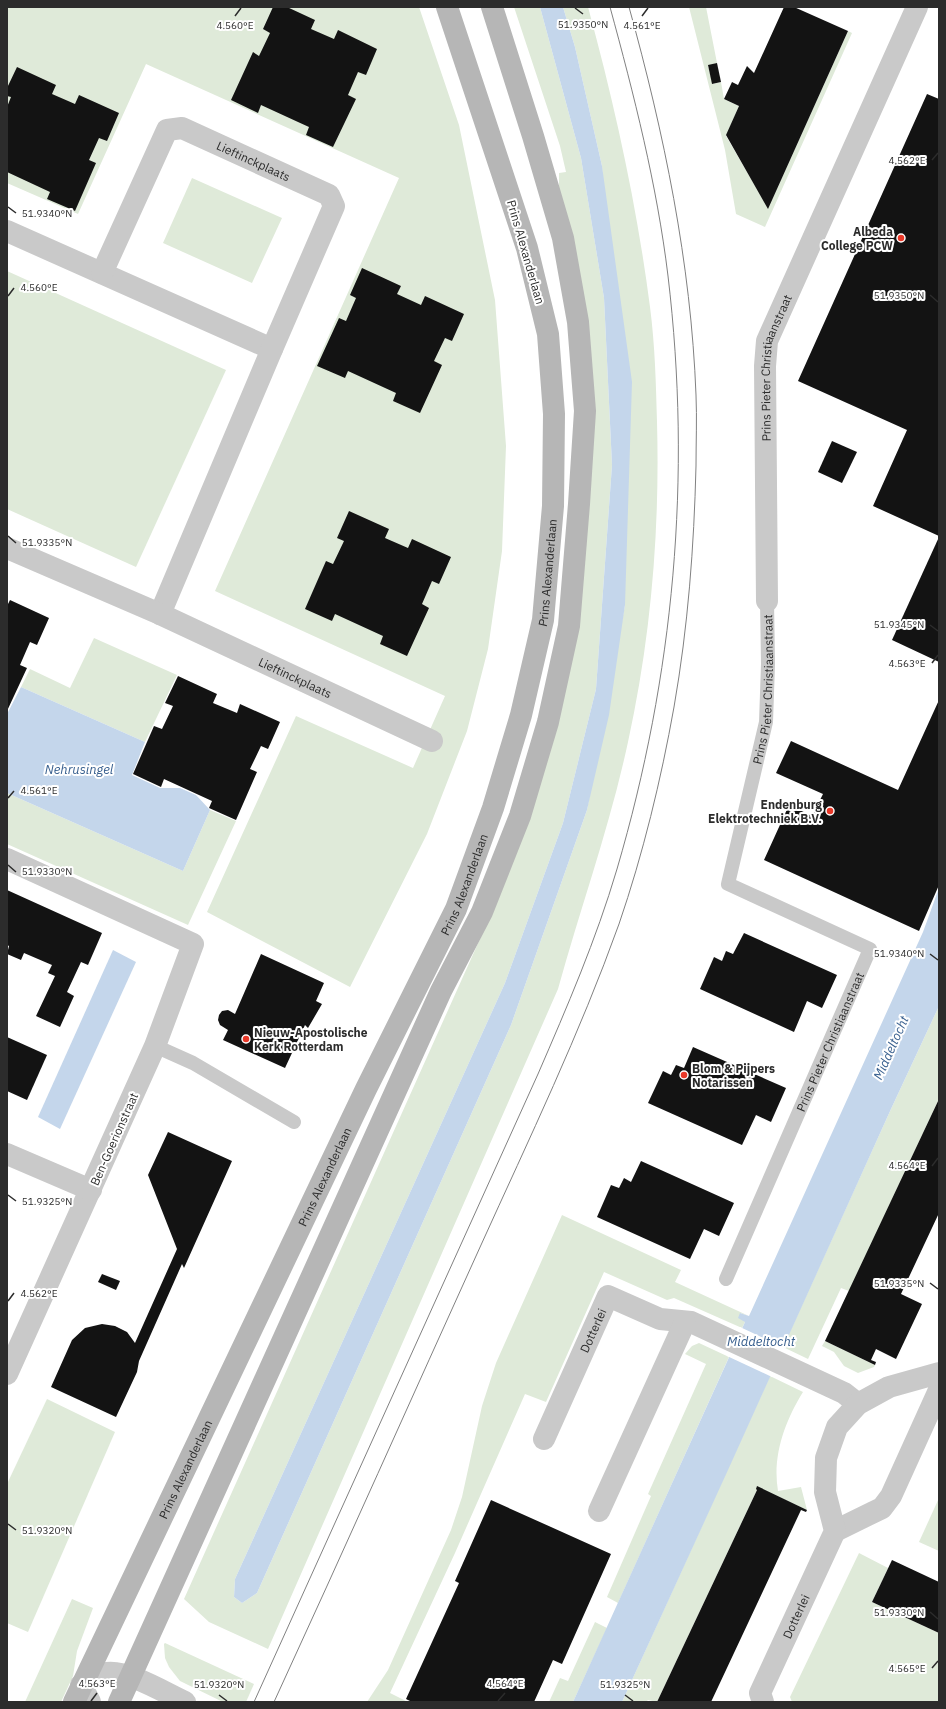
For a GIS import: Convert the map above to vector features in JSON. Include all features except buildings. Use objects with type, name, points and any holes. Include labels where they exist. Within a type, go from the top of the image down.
[{"type":"main road","name":"Prins Alexanderlaan","points":[[82,1696],[362,1096],[456,909],[494,808],[520,715],[543,620],[553,498],[554,414],[548,334],[527,248],[447,7]]},
{"type":"main road","name":"Prins Alexanderlaan","points":[[119,1702],[441,991],[482,912],[520,816],[550,714],[569,626],[579,504],[585,411],[578,322],[563,238],[533,136],[492,7]]},
{"type":"street","name":"Prins Pieter Christiaanstraat","points":[[767,601],[765,366],[767,341],[917,7]]},
{"type":"street","name":"Lieftinckplaats","points":[[102,273],[167,130],[182,128],[189,131],[329,195],[334,206],[160,614]]},
{"type":"street","points":[[7,231],[272,349]]},
{"type":"street","name":"Lieftinckplaats","points":[[7,548],[160,614],[432,741]]},
{"type":"street","name":"Ben-Goerionstraat","points":[[7,859],[193,944],[155,1046],[7,1374]]},
{"type":"street","points":[[7,1154],[91,1190]]},
{"type":"street","name":"Dotterlei","points":[[544,1439],[608,1296],[660,1319],[691,1322],[844,1393],[858,1404]]},
{"type":"street","points":[[599,1511],[685,1322]]},
{"type":"street","points":[[939,1374],[889,1388],[858,1404],[837,1427],[826,1458],[825,1492],[835,1531],[882,1508],[891,1496],[939,1390]]},
{"type":"street","name":"Dotterlei","points":[[763,1702],[760,1693],[835,1531]]},
{"type":"street","points":[[82,1696],[94,1677],[108,1673],[121,1673],[131,1676],[185,1702]]},
{"type":"lane","name":"Prins Pieter Christiaanstraat","points":[[726,1279],[870,949],[728,884],[766,722],[768,664],[767,601]]},
{"type":"lane","points":[[155,1046],[193,1063],[294,1122]]},
{"type":"green space","points":[[7,7],[419,7],[459,125],[495,300],[506,446],[502,551],[488,649],[467,731],[427,834],[350,987],[207,912],[296,716],[413,768],[445,696],[215,591],[399,178],[146,64],[78,214],[7,183]]},
{"type":"green space","points":[[514,7],[540,7],[581,158],[604,298],[612,465],[596,689],[563,823],[505,983],[235,1579],[234,1597],[242,1603],[257,1593],[511,1025],[587,810],[625,605],[602,166],[575,47],[563,7],[588,7],[616,119],[632,194],[652,321],[658,462],[657,503],[652,583],[643,663],[628,742],[613,804],[558,989],[268,1649],[209,1622],[184,1599],[501,892],[586,518],[559,204],[559,173],[566,172],[560,146]]},
{"type":"green space","points":[[689,7],[706,7],[717,63],[708,66],[713,84],[721,82],[724,99],[739,106],[726,136],[768,208],[848,31],[852,33],[765,227],[736,214],[725,150]]},
{"type":"green space","points":[[192,178],[282,218],[252,283],[163,243]]},
{"type":"green space","points":[[7,271],[226,370],[136,567],[7,509]]},
{"type":"green space","points":[[94,638],[177,675],[145,742],[21,687],[30,669],[70,688]]},
{"type":"green space","points":[[7,793],[183,871],[210,810],[236,821],[188,925],[7,844]]},
{"type":"green space","points":[[939,1006],[939,1099],[849,1291],[841,1288],[808,1359],[783,1347]]},
{"type":"green space","points":[[562,1215],[681,1270],[675,1282],[749,1316],[740,1313],[745,1322],[742,1328],[674,1298],[667,1300],[604,1272],[546,1402],[525,1394],[455,1553],[390,1693],[408,1702],[367,1702],[388,1670],[451,1530],[462,1497],[482,1406],[496,1363]]},
{"type":"green space","points":[[825,1341],[875,1365],[874,1367],[858,1373],[844,1366],[834,1352],[822,1346]]},
{"type":"green space","points":[[699,1343],[729,1357],[618,1603],[607,1597],[651,1496],[648,1494],[706,1364],[685,1354],[692,1346]]},
{"type":"green space","points":[[770,1376],[803,1392],[791,1415],[782,1439],[777,1465],[777,1478],[778,1491],[801,1487],[807,1510],[757,1487],[757,1490],[657,1702],[648,1700],[646,1702],[622,1702]]},
{"type":"green space","points":[[47,1399],[115,1432],[28,1632],[7,1623],[7,1484]]},
{"type":"green space","points":[[939,1498],[939,1551],[919,1542]]},
{"type":"green space","points":[[859,1553],[888,1568],[872,1602],[939,1633],[939,1702],[792,1702],[790,1697]]},
{"type":"green space","points":[[72,1599],[93,1608],[77,1651],[73,1676],[61,1702],[25,1702]]},
{"type":"green space","points":[[595,1622],[607,1628],[573,1702],[549,1702],[560,1678],[568,1681]]},
{"type":"green space","points":[[165,1643],[254,1684],[246,1702],[223,1702],[180,1681],[169,1667],[165,1658]]},
{"type":"water","points":[[540,7],[563,7],[575,47],[602,166],[632,382],[625,605],[609,715],[587,810],[511,1025],[257,1593],[242,1603],[234,1597],[235,1579],[505,983],[563,823],[596,689],[612,465],[604,298],[581,158]]},
{"type":"water","name":"Nehrusingel","points":[[21,687],[145,742],[132,775],[160,788],[180,788],[196,795],[210,810],[183,871],[7,793],[7,714]]},
{"type":"water","name":"Middeltocht","points":[[939,888],[939,1006],[622,1702],[573,1702],[745,1322],[738,1318],[740,1313],[749,1316],[923,932]]},
{"type":"water","points":[[113,950],[136,962],[60,1129],[38,1117]]},
{"type":"pier","points":[[740,1327],[785,1348],[772,1377],[727,1356]]},
{"type":"tram line","points":[[254,1702],[538,1074],[600,922],[617,869],[637,796],[665,649],[673,575],[677,501],[678,426],[675,351],[668,276],[658,208],[644,140],[610,7]]},
{"type":"tram line","points":[[274,1702],[535,1126],[588,1005],[628,898],[651,817],[663,762],[679,677],[690,587],[696,466],[696,395],[688,296],[674,199],[654,102],[629,7]]},
{"type":"place","name":"Albeda College PCW","points":[[901,238]]},
{"type":"place","name":"Endenburg Elektrotechniek B.V.","points":[[830,811]]},
{"type":"place","name":"Nieuw-Apostolische Kerk Rotterdam","points":[[246,1039]]},
{"type":"place","name":"Blom & Pijpers Notarissen","points":[[684,1075]]}]
